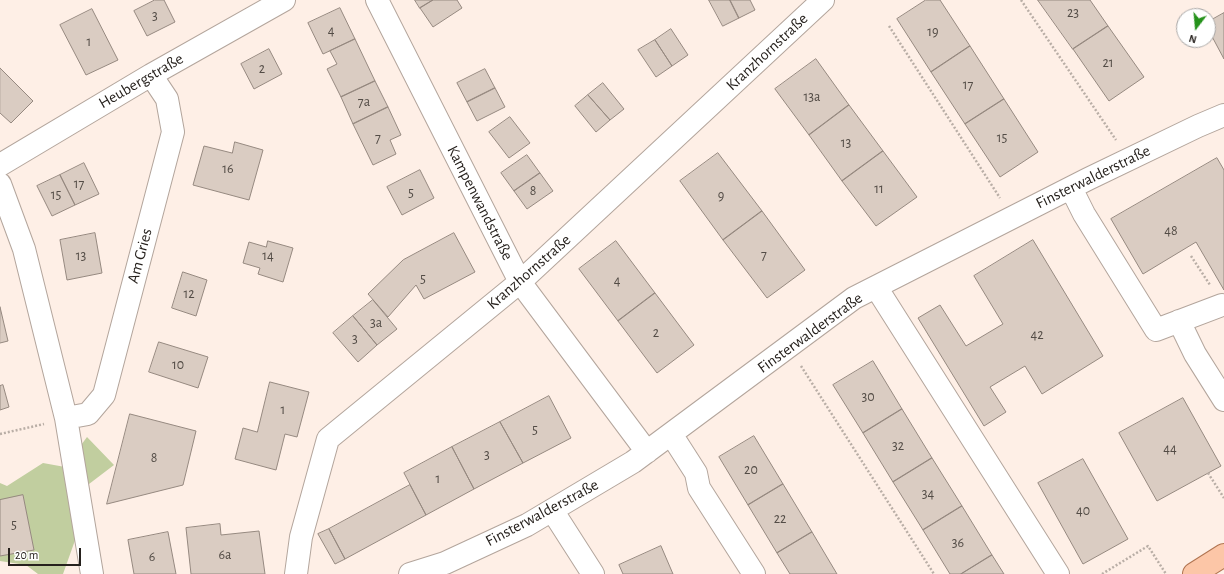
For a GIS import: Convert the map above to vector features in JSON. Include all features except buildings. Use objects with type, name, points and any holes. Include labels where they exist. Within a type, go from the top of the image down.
[{"type":"main road","points":[[1197,573],[1224,555]]},
{"type":"street","name":"Heubergstraße","points":[[0,165],[151,75],[284,0]]},
{"type":"street","name":"Kampenwandstraße","points":[[378,0],[520,282],[647,452]]},
{"type":"street","name":"Kranzhornstraße","points":[[296,574],[301,538],[328,439],[520,282],[822,0]]},
{"type":"street","name":"Am Gries","points":[[66,418],[88,414],[104,395],[172,132],[166,98],[151,75]]},
{"type":"street","name":"Finsterwalderstraße","points":[[410,574],[445,563],[457,566],[633,462],[854,298],[1129,159],[1224,115]]},
{"type":"street","points":[[0,184],[8,202],[24,249],[66,418],[92,574]]},
{"type":"street","points":[[1071,188],[1084,214],[1156,330],[1222,305]]},
{"type":"street","points":[[876,287],[1058,574]]},
{"type":"street","points":[[1179,321],[1195,354],[1224,400]]},
{"type":"street","points":[[671,434],[696,472],[699,488],[754,574]]},
{"type":"street","points":[[552,510],[593,574]]},
{"type":"path","points":[[1021,0],[1129,159]]},
{"type":"path","points":[[889,26],[1012,217]]},
{"type":"path","points":[[1191,256],[1222,305]]},
{"type":"path","points":[[788,347],[934,574]]},
{"type":"path","points":[[0,434],[66,418]]},
{"type":"path","points":[[1208,473],[1224,498]]},
{"type":"path","points":[[1102,574],[1148,546],[1166,574]]},
{"type":"green space","points":[[87,437],[114,465],[68,500],[78,532],[63,574],[38,574],[26,565],[0,561],[0,483],[7,486],[43,463],[65,467]]}]
